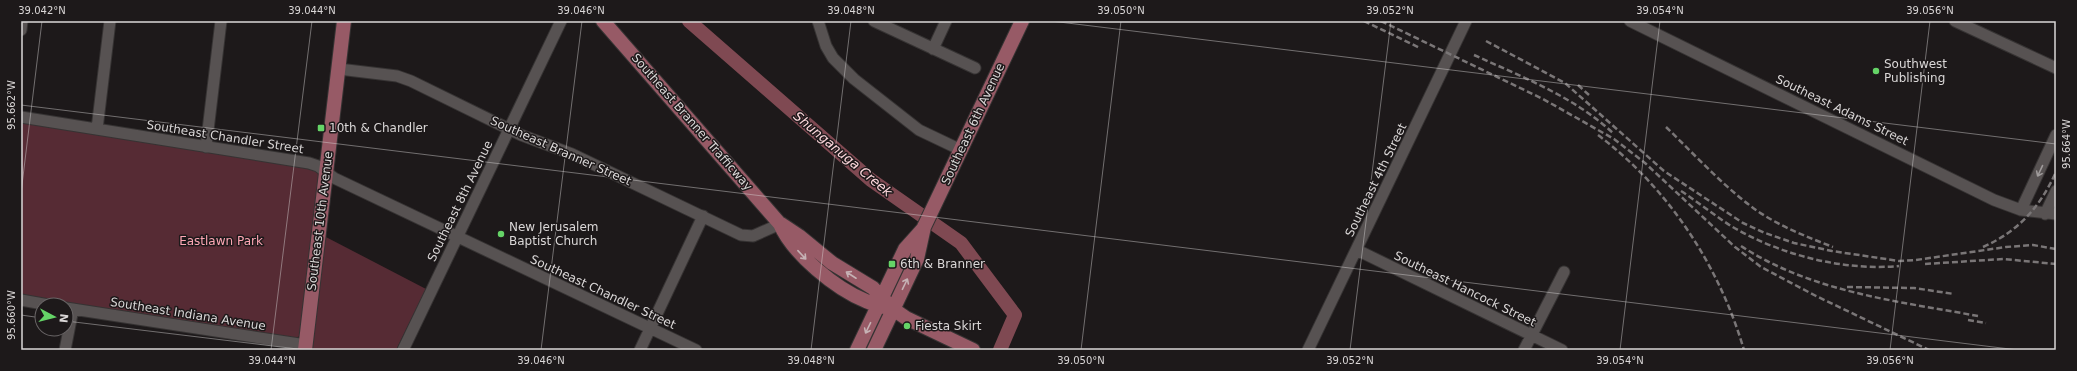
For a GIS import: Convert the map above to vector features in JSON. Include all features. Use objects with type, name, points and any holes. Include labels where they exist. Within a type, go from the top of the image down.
[{"type":"main road","name":"Southeast 10th Avenue","points":[[305,347],[344,21]]},
{"type":"main road","name":"Southeast Branner Trafficway","points":[[603,21],[780,224]]},
{"type":"main road","name":"Southeast 6th Avenue","points":[[874,350],[917,259],[924,227],[1022,21]]},
{"type":"main road","points":[[780,224],[799,236],[832,263],[873,288],[881,301],[906,318],[973,350]]},
{"type":"main road","name":"Southeast 6th Avenue","points":[[857,350],[905,249],[924,227]]},
{"type":"street","points":[[21,30],[22,21]]},
{"type":"street","points":[[97,129],[110,21]]},
{"type":"street","points":[[206,147],[221,21]]},
{"type":"street","name":"Southeast 8th Avenue","points":[[407,349],[457,237],[561,21]]},
{"type":"street","points":[[818,21],[826,46],[833,58],[854,79],[919,130],[961,150]]},
{"type":"street","points":[[874,21],[975,68]]},
{"type":"street","points":[[933,49],[946,21]]},
{"type":"street","name":"Southeast 4th Street","points":[[1308,350],[1466,21]]},
{"type":"street","name":"Southeast Adams Street","points":[[1630,21],[1994,200],[2021,210],[2050,214]]},
{"type":"street","points":[[1955,21],[2056,68]]},
{"type":"street","name":"Southeast Branner Street","points":[[339,69],[397,76],[411,81],[509,129],[572,154],[704,216],[740,235],[753,236],[780,224]]},
{"type":"street","name":"Southeast Chandler Street","points":[[21,117],[309,163],[318,166],[334,178],[696,350]]},
{"type":"street","points":[[2021,210],[2056,135]]},
{"type":"street","points":[[2050,214],[2056,191]]},
{"type":"street","points":[[640,350],[704,216]]},
{"type":"street","name":"Southeast Hancock Street","points":[[1357,250],[1562,350]]},
{"type":"street","points":[[1524,350],[1564,272]]},
{"type":"street","points":[[21,300],[34,302]]},
{"type":"street","name":"Southeast Indiana Avenue","points":[[74,309],[305,347]]},
{"type":"street","points":[[65,350],[66,337]]},
{"type":"green space","name":"Eastlawn Park","points":[[21,122],[313,169],[320,173],[300,336],[293,339],[74,304],[74,297],[34,297],[21,295]]},
{"type":"green space","points":[[324,236],[426,289],[396,350],[311,350]]},
{"type":"waterway","name":"Shunganuga Creek","points":[[689,21],[871,180],[961,243],[1015,315],[1000,350]]},
{"type":"railway","points":[[1364,21],[1420,48]]},
{"type":"railway","points":[[1381,21],[1543,99],[1614,139],[1645,163],[1735,247],[1761,267],[1816,296],[1929,350]]},
{"type":"railway","points":[[1486,41],[1565,83],[1664,171],[1743,223],[1765,233],[1794,243],[1832,251],[1899,261],[1916,260],[2006,247],[2033,245],[2056,249]]},
{"type":"railway","points":[[1474,55],[1529,80],[1565,99],[1599,121],[1614,134]]},
{"type":"railway","points":[[1578,85],[1589,95]]},
{"type":"railway","points":[[1666,127],[1721,181],[1756,210],[1784,226],[1833,247]]},
{"type":"railway","points":[[1598,135],[1647,179],[1688,230],[1720,288],[1744,350]]},
{"type":"railway","points":[[1983,247],[1996,241],[2027,217],[2043,196],[2056,172]]},
{"type":"railway","points":[[1681,191],[1731,226],[1750,236],[1791,253],[1812,259],[1856,266],[1899,266]]},
{"type":"railway","points":[[1741,246],[1768,262],[1796,274],[1855,293],[1978,316]]},
{"type":"railway","points":[[1925,264],[2003,259],[2056,264]]},
{"type":"railway","points":[[1847,287],[1914,288],[1954,294]]},
{"type":"railway","points":[[1968,320],[1986,323]]},
{"type":"place","name":"Southwest Publishing","points":[[1876,71]]},
{"type":"place","name":"10th & Chandler","points":[[321,128]]},
{"type":"place","name":"New Jerusalem Baptist Church","points":[[501,234]]},
{"type":"place","name":"6th & Branner","points":[[892,264]]},
{"type":"place","name":"Fiesta Skirt","points":[[907,326]]}]
